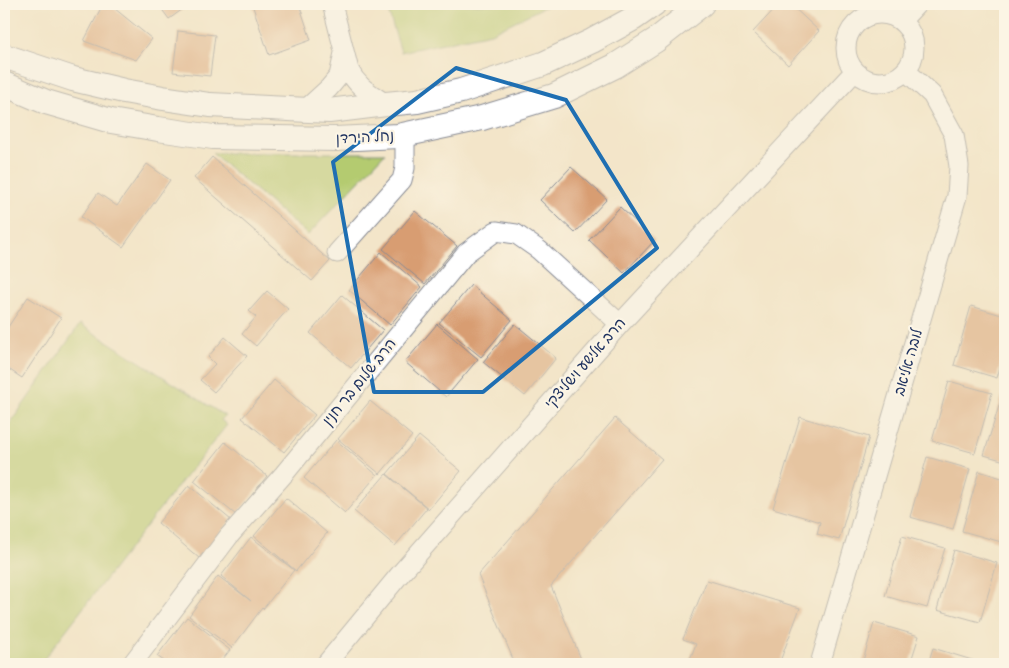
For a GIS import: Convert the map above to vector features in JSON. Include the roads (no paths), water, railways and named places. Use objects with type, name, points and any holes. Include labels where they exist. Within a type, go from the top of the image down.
[{"type":"main road","name":"נחל הירדן","points":[[4,56],[73,78],[124,91],[163,98],[210,104],[329,111],[417,101],[461,91],[543,64],[592,41],[634,18],[654,4]]},
{"type":"main road","name":"נחל הירדן","points":[[4,84],[46,102],[111,121],[213,137],[335,139],[398,136],[482,118],[554,96],[615,66],[656,40],[702,4]]},
{"type":"street","points":[[332,4],[349,70],[354,80],[362,88],[386,104]]},
{"type":"street","points":[[901,21],[917,4]]},
{"type":"street","points":[[879,14],[891,15],[901,21],[908,27],[913,38],[915,50],[906,72],[898,78],[887,82],[875,83],[864,79],[851,66],[847,55],[846,44],[850,32],[858,22],[879,14]]},
{"type":"street","points":[[305,110],[330,88],[339,76],[345,52]]},
{"type":"street","name":"הרב אלישע וישליצקי","points":[[326,664],[401,573],[620,324],[855,71]]},
{"type":"street","name":"לובה אליאב","points":[[820,664],[957,196],[959,166],[954,135],[932,95],[906,72]]},
{"type":"street","points":[[337,253],[402,180],[405,168],[405,134]]},
{"type":"street","name":"הרב שלום בר חנין","points":[[132,664],[229,536],[284,474],[466,254],[496,231],[516,234],[539,250],[620,324]]}]
